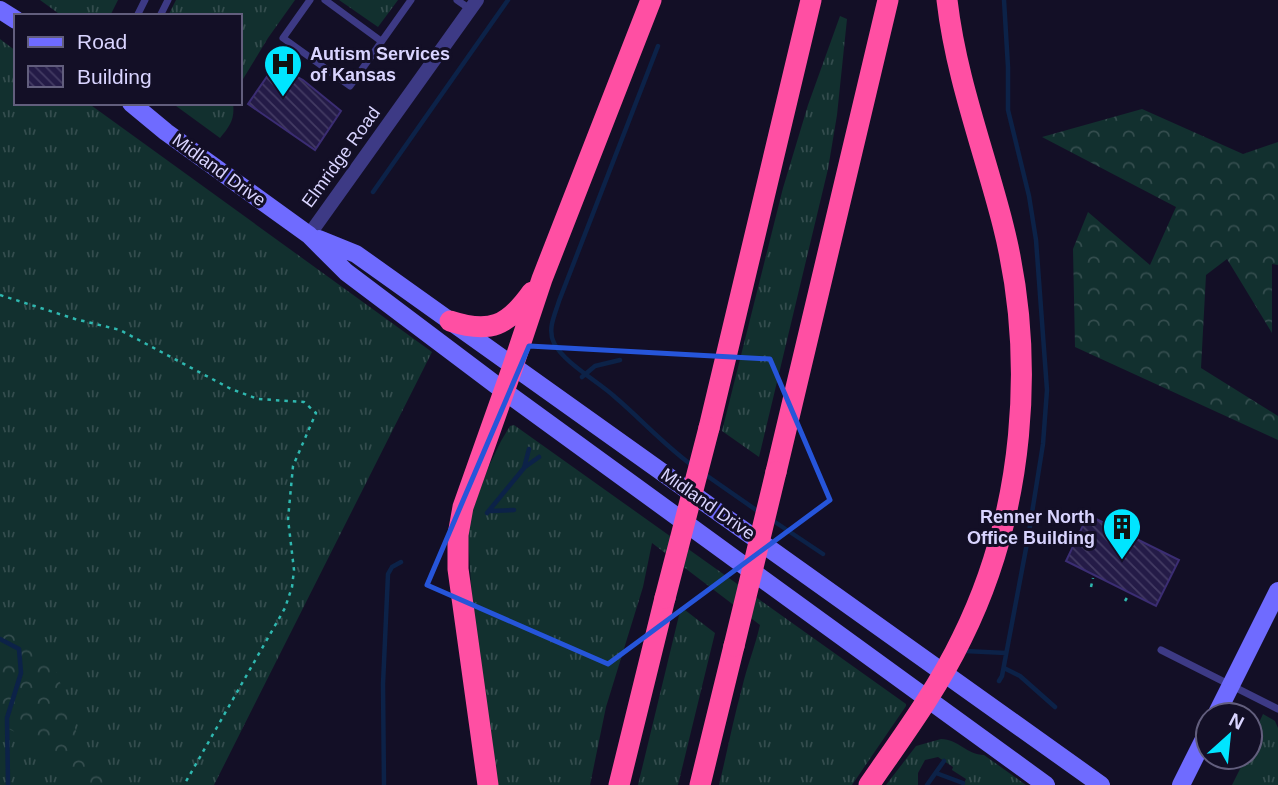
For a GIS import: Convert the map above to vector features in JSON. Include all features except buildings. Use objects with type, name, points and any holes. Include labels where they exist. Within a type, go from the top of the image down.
[{"type":"highway","points":[[488,785],[458,569],[458,535],[463,507],[542,279],[651,0]]},
{"type":"highway","points":[[619,785],[709,428],[811,0]]},
{"type":"highway","points":[[700,785],[888,0]]},
{"type":"highway","points":[[869,785],[928,699],[963,637],[980,597],[1003,520],[1017,446],[1021,370],[1017,302],[1006,239],[962,87],[947,0]]},
{"type":"highway","points":[[450,321],[483,327],[505,321],[520,309],[542,279]]},
{"type":"main road","name":"Midland Drive","points":[[133,105],[166,132],[309,235],[346,272],[504,391],[1046,785]]},
{"type":"main road","name":"Midland Drive","points":[[309,235],[356,254],[1101,785]]},
{"type":"main road","points":[[1223,701],[1278,591]]},
{"type":"main road","points":[[1181,785],[1194,759]]},
{"type":"street","name":"Elmridge Road","points":[[309,235],[474,5]]},
{"type":"lane","points":[[310,0],[283,38],[350,86],[411,0]]},
{"type":"lane","points":[[325,0],[381,41]]},
{"type":"lane","points":[[457,0],[474,5]]},
{"type":"lane","points":[[1161,650],[1278,709]]},
{"type":"path","points":[[0,295],[120,330],[231,389],[258,399],[304,402],[316,413],[293,466],[288,519],[293,570],[292,587],[285,608],[184,785]]},
{"type":"path","points":[[1091,587],[1093,578]]},
{"type":"path","points":[[1125,601],[1128,596]]},
{"type":"highlighted area","points":[[529,346],[770,359],[830,500],[608,664],[427,585]]},
{"type":"green space","points":[[40,0],[118,0],[111,14],[59,14]]},
{"type":"green space","points":[[176,0],[295,0],[242,81],[242,14],[169,14]]},
{"type":"green space","points":[[339,0],[398,0],[378,27]]},
{"type":"green space","points":[[840,16],[847,19],[837,115],[828,169],[759,457],[722,431],[783,188],[808,105]]},
{"type":"green space","points":[[0,39],[14,50],[14,105],[91,105],[432,352],[214,785],[0,785]]},
{"type":"green space","points":[[175,105],[233,105],[229,126],[220,138]]},
{"type":"green space","points":[[1142,109],[1243,154],[1278,142],[1278,265],[1272,264],[1272,333],[1227,259],[1206,275],[1201,368],[1278,416],[1278,440],[1075,347],[1073,249],[1088,212],[1150,265],[1176,207],[1042,137]]},
{"type":"green space","points":[[514,425],[906,704],[852,785],[719,785],[760,625],[652,543],[643,587],[606,707],[590,785],[495,785],[472,600],[468,535],[471,514],[488,468],[510,426]]},
{"type":"green space","points":[[681,607],[715,633],[678,785],[638,785]]},
{"type":"green space","points":[[15,628],[56,670],[78,737],[110,785],[75,785],[73,776],[28,738],[0,725],[0,631]]},
{"type":"green space","points":[[1264,715],[1275,721],[1278,728],[1278,785],[1232,785],[1239,771],[1264,771]]},
{"type":"green space","points":[[941,739],[984,755],[1026,785],[963,785],[966,779],[938,757],[925,760],[918,773],[918,785],[886,785],[916,746]]},
{"type":"waterway","points":[[373,192],[508,0]]},
{"type":"waterway","points":[[999,681],[1028,538],[1043,444],[1047,390],[1036,240],[1029,196],[1008,110],[1004,0]]},
{"type":"waterway","points":[[658,46],[559,301],[551,332],[554,343],[566,358],[693,466]]},
{"type":"waterway","points":[[582,377],[595,366],[620,360]]},
{"type":"waterway","points":[[487,513],[524,468],[529,449]]},
{"type":"waterway","points":[[525,467],[539,457]]},
{"type":"waterway","points":[[703,473],[759,512]]},
{"type":"waterway","points":[[491,511],[514,510]]},
{"type":"waterway","points":[[772,520],[823,554]]},
{"type":"waterway","points":[[384,785],[383,684],[388,574],[392,567],[401,562]]},
{"type":"waterway","points":[[0,639],[19,649],[21,673],[7,718],[8,785]]},
{"type":"waterway","points":[[965,651],[1006,653]]},
{"type":"waterway","points":[[1004,668],[1020,676],[1055,707]]},
{"type":"waterway","points":[[927,785],[944,761]]},
{"type":"waterway","points":[[936,773],[963,783]]},
{"type":"place","name":"Autism Services of Kansas","points":[[283,98]]},
{"type":"place","name":"Renner North Office Building","points":[[1122,561]]}]
